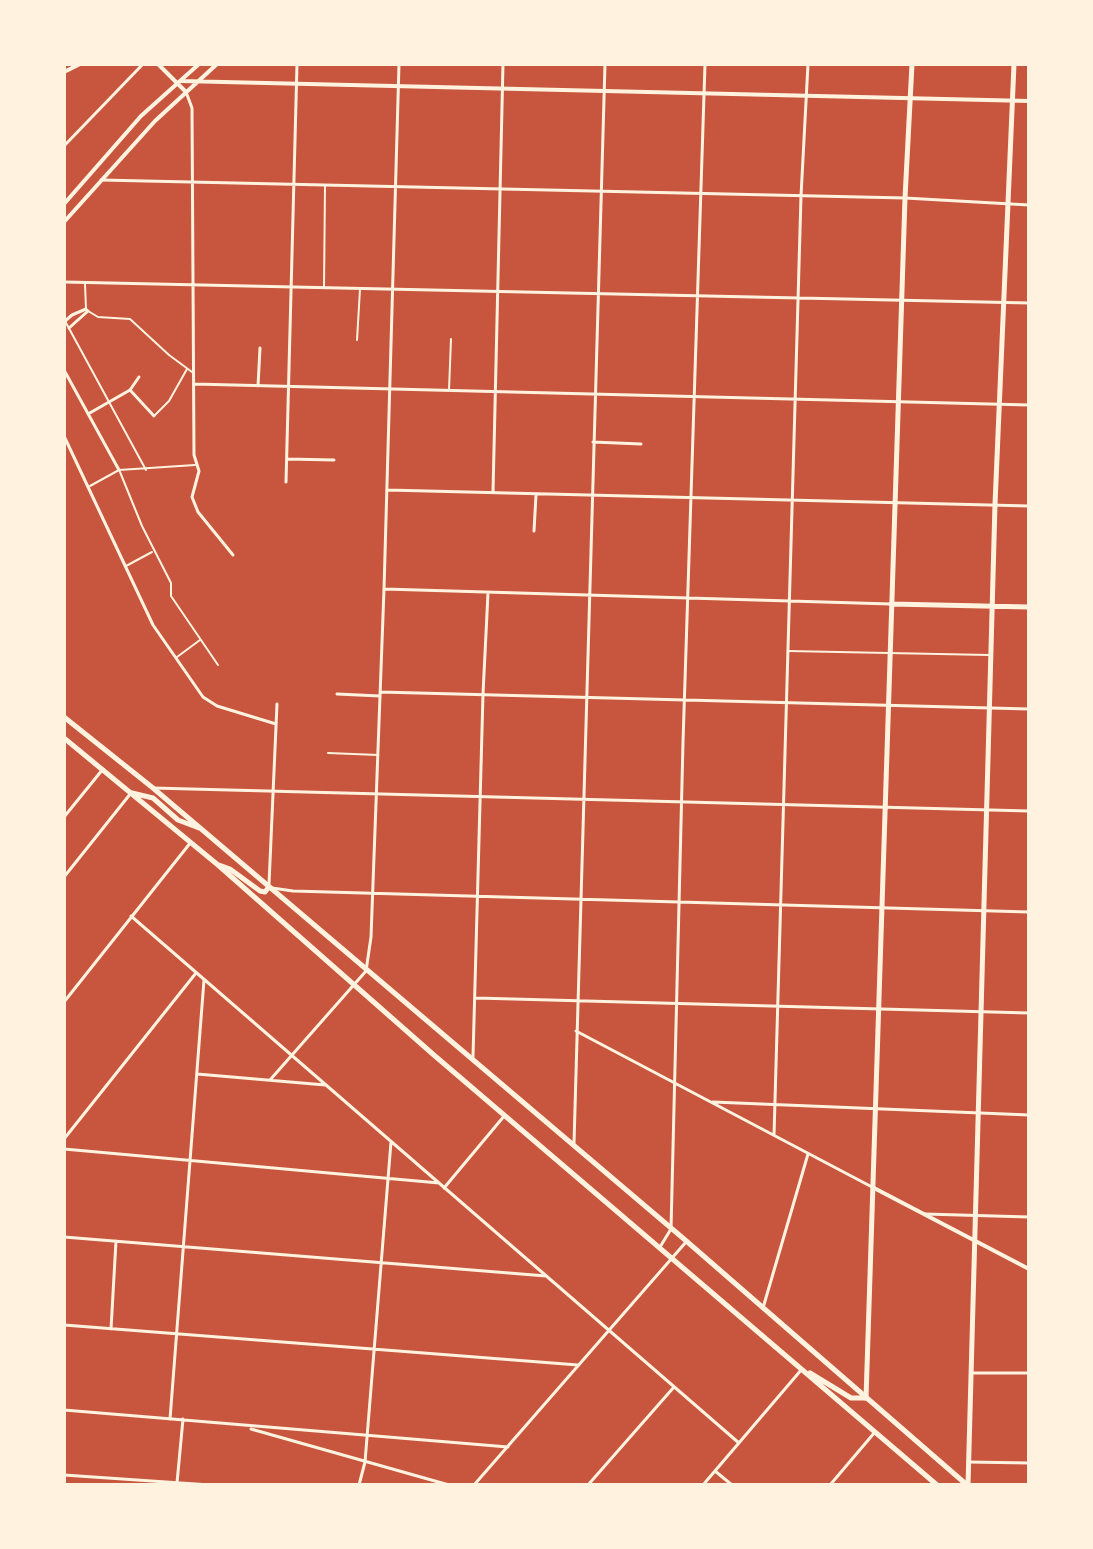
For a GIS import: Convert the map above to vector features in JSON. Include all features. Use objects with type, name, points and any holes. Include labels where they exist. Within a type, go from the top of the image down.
[{"type":"main road","points":[[65,69],[80,64]]},
{"type":"main road","points":[[158,64],[186,92]]},
{"type":"main road","points":[[64,204],[141,116],[199,64]]},
{"type":"main road","points":[[64,222],[100,180],[217,64]]},
{"type":"main road","points":[[866,1398],[894,502],[912,64]]},
{"type":"main road","points":[[964,1484],[968,1462],[971,1373],[1002,302],[1014,64]]},
{"type":"main road","points":[[179,82],[703,91],[1029,101]]},
{"type":"main road","points":[[891,604],[1029,607]]},
{"type":"main road","points":[[64,717],[153,788],[671,1229],[964,1484]]},
{"type":"main road","points":[[64,738],[218,865],[937,1485]]},
{"type":"main road","points":[[131,793],[153,798],[178,820],[200,828]]},
{"type":"main road","points":[[218,865],[230,869],[260,891],[265,892],[268,888]]},
{"type":"main road","points":[[872,1187],[1029,1269]]},
{"type":"main road","points":[[802,1369],[851,1398],[866,1398]]},
{"type":"street","points":[[64,146],[143,64]]},
{"type":"street","points":[[286,482],[297,64]]},
{"type":"street","points":[[270,1080],[366,971],[378,755],[399,64]]},
{"type":"street","points":[[493,492],[503,64]]},
{"type":"street","points":[[574,1147],[605,64]]},
{"type":"street","points":[[660,1247],[671,1229],[675,1004],[705,64]]},
{"type":"street","points":[[774,1135],[801,196],[808,64]]},
{"type":"street","points":[[186,92],[192,108],[194,455],[198,465],[198,480],[192,497],[198,512],[233,555]]},
{"type":"street","points":[[100,180],[905,198],[1029,205]]},
{"type":"street","points":[[324,287],[325,185]]},
{"type":"street","points":[[64,282],[1029,303]]},
{"type":"street","points":[[69,328],[87,310],[85,283]]},
{"type":"street","points":[[357,340],[360,288]]},
{"type":"street","points":[[87,310],[98,317],[130,319],[194,373]]},
{"type":"street","points":[[87,310],[72,315],[65,322],[146,470]]},
{"type":"street","points":[[449,391],[451,339]]},
{"type":"street","points":[[258,386],[260,348]]},
{"type":"street","points":[[130,390],[154,416],[171,398],[188,368]]},
{"type":"street","points":[[64,370],[119,470],[171,583],[171,596],[218,665]]},
{"type":"street","points":[[88,414],[130,390],[139,377]]},
{"type":"street","points":[[194,384],[1029,405]]},
{"type":"street","points":[[64,436],[153,625],[207,702],[276,724]]},
{"type":"street","points":[[593,442],[641,444]]},
{"type":"street","points":[[287,459],[334,460]]},
{"type":"street","points":[[89,486],[119,470],[198,465]]},
{"type":"street","points":[[387,490],[1029,506]]},
{"type":"street","points":[[534,531],[536,493]]},
{"type":"street","points":[[125,566],[154,551]]},
{"type":"street","points":[[384,589],[891,604]]},
{"type":"street","points":[[472,1061],[488,592]]},
{"type":"street","points":[[176,657],[200,640]]},
{"type":"street","points":[[788,651],[990,656]]},
{"type":"street","points":[[337,694],[483,694],[1029,709]]},
{"type":"street","points":[[277,704],[268,888],[372,894],[1029,912]]},
{"type":"street","points":[[328,753],[378,755]]},
{"type":"street","points":[[64,817],[103,769]]},
{"type":"street","points":[[153,788],[1029,811]]},
{"type":"street","points":[[64,877],[131,793]]},
{"type":"street","points":[[65,1000],[191,842]]},
{"type":"street","points":[[131,916],[739,1443]]},
{"type":"street","points":[[64,1139],[196,973]]},
{"type":"street","points":[[170,1419],[204,980]]},
{"type":"street","points":[[476,998],[1029,1013]]},
{"type":"street","points":[[576,1031],[872,1187]]},
{"type":"street","points":[[197,1074],[325,1085]]},
{"type":"street","points":[[710,1102],[1029,1115]]},
{"type":"street","points":[[444,1188],[505,1115]]},
{"type":"street","points":[[359,1485],[365,1462],[391,1142]]},
{"type":"street","points":[[64,1149],[439,1183]]},
{"type":"street","points":[[763,1308],[808,1154]]},
{"type":"street","points":[[923,1214],[1029,1217]]},
{"type":"street","points":[[64,1237],[546,1276]]},
{"type":"street","points":[[111,1329],[116,1241]]},
{"type":"street","points":[[474,1485],[686,1242]]},
{"type":"street","points":[[64,1325],[578,1365]]},
{"type":"street","points":[[703,1485],[802,1369]]},
{"type":"street","points":[[971,1373],[1029,1373]]},
{"type":"street","points":[[588,1485],[674,1387]]},
{"type":"street","points":[[64,1410],[508,1447]]},
{"type":"street","points":[[177,1484],[183,1419]]},
{"type":"street","points":[[243,1426],[449,1485]]},
{"type":"street","points":[[830,1485],[875,1432]]},
{"type":"street","points":[[968,1462],[1029,1463]]},
{"type":"street","points":[[715,1471],[732,1485]]},
{"type":"street","points":[[64,1475],[210,1485]]}]
